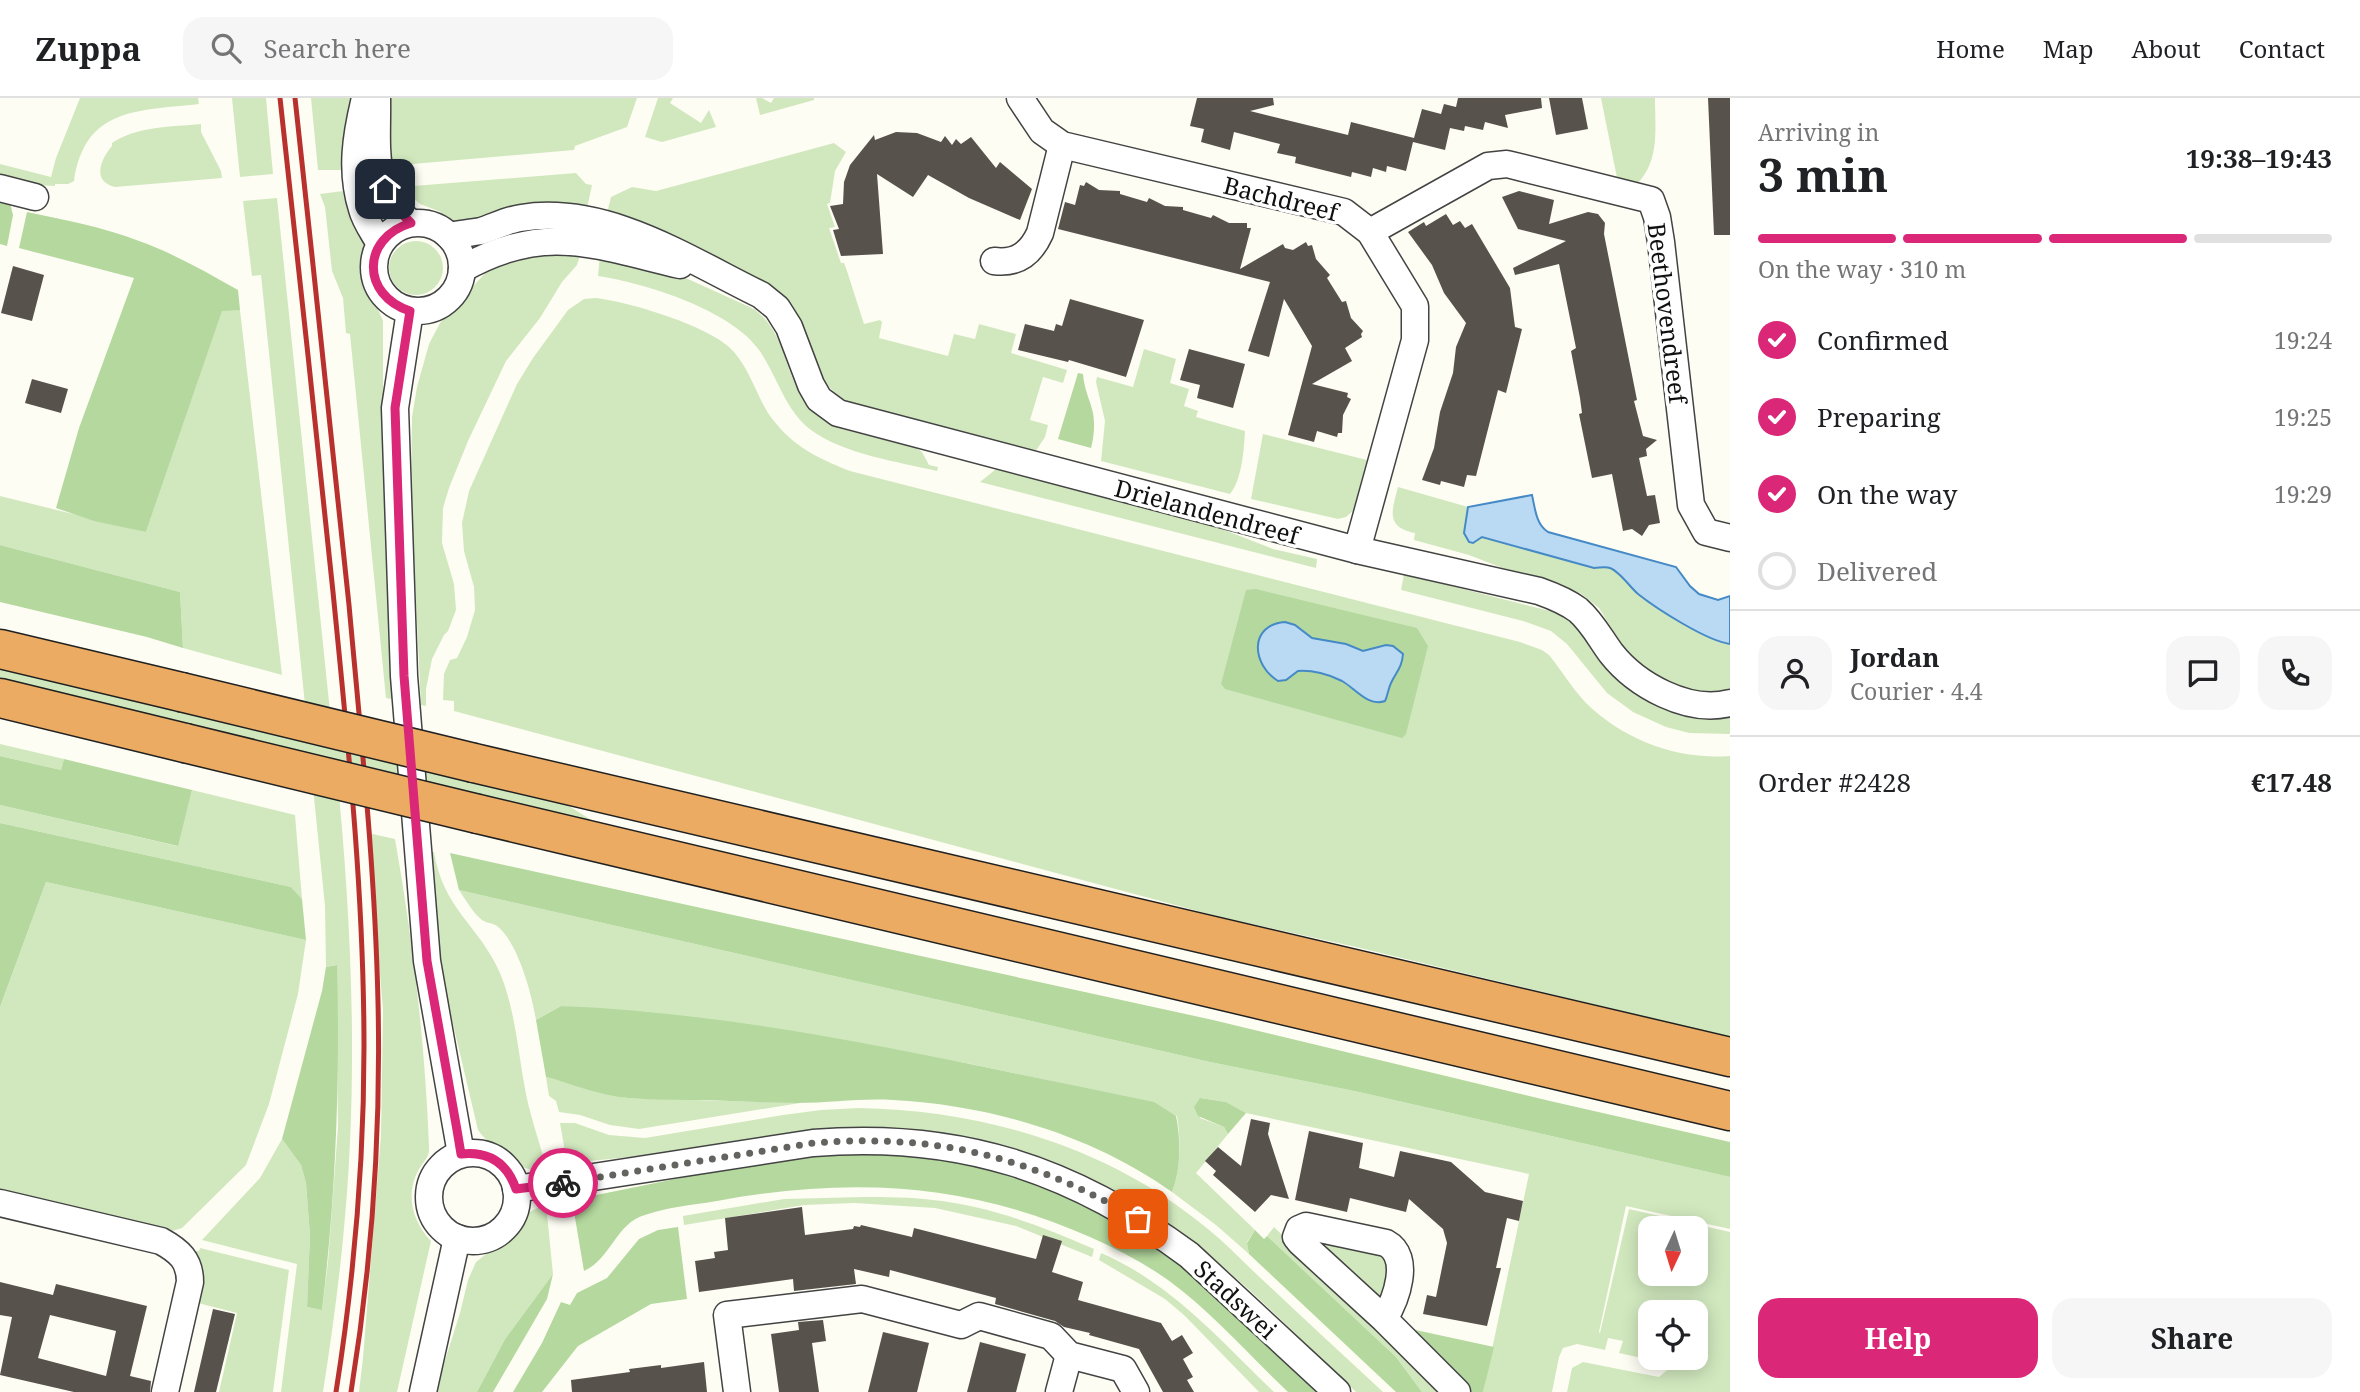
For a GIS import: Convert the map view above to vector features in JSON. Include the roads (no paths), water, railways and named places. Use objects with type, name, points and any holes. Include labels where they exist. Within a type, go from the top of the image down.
[{"type":"highway","points":[[0,649],[474,763],[1730,1057]]},
{"type":"highway","points":[[0,698],[1730,1111]]},
{"type":"street","points":[[365,98],[355,140],[355,173],[362,210],[380,244]]},
{"type":"street","points":[[377,98],[379,175],[392,204],[411,223]]},
{"type":"street","name":"Bachdreef","points":[[1020,98],[1042,131],[1062,145],[1344,212],[1370,232],[1415,306],[1415,340],[1357,550]]},
{"type":"street","points":[[994,261],[1013,261],[1025,255],[1035,244],[1062,145]]},
{"type":"street","name":"Beethovendreef","points":[[1370,232],[1488,166],[1507,164],[1651,200],[1661,242],[1691,505],[1706,532],[1730,538]]},
{"type":"street","points":[[0,188],[35,197]]},
{"type":"street","name":"Drielandendreef","points":[[449,236],[480,231],[520,218],[557,216],[592,222],[649,238],[761,295],[777,308],[789,327],[819,399],[838,413],[1357,550],[1539,590],[1562,599],[1579,611],[1595,627],[1626,670],[1650,686],[1692,703],[1730,703]]},
{"type":"street","points":[[411,223],[431,225],[449,236],[459,251],[462,269],[456,289],[441,305],[421,311],[410,311],[388,300],[380,291],[373,267],[380,244],[398,227],[411,223]]},
{"type":"street","name":"Drielandendreef","points":[[462,269],[516,245],[552,240],[588,243],[718,274]]},
{"type":"street","points":[[410,311],[395,408],[404,676],[427,961],[461,1154]]},
{"type":"street","name":"Stadswei","points":[[516,1189],[813,1143],[849,1140],[891,1140],[973,1151],[1051,1175],[1110,1203],[1146,1225],[1189,1255],[1337,1392]]},
{"type":"street","points":[[461,1154],[485,1155],[496,1160],[506,1168],[516,1189],[515,1208],[507,1224],[493,1236],[476,1241],[457,1238],[444,1230],[434,1218],[429,1203],[430,1187],[436,1172],[447,1161],[461,1154]]},
{"type":"street","points":[[0,1203],[161,1241],[176,1249],[184,1258],[190,1270],[190,1282],[165,1392]]},
{"type":"street","points":[[423,1392],[457,1238]]},
{"type":"street","points":[[737,1392],[727,1315],[862,1299],[961,1325],[979,1316],[1051,1336],[1069,1355],[1123,1368],[1136,1392]]},
{"type":"street","points":[[1384,1319],[1457,1392]]},
{"type":"street","points":[[1059,1392],[1069,1355]]},
{"type":"water","points":[[1532,495],[1538,521],[1548,532],[1676,567],[1699,594],[1718,600],[1730,596],[1730,644],[1709,637],[1669,616],[1638,594],[1610,568],[1594,568],[1482,537],[1473,543],[1469,542],[1464,533],[1468,507]]},
{"type":"water","points":[[1285,622],[1295,625],[1312,638],[1346,644],[1363,651],[1386,645],[1393,646],[1403,654],[1385,701],[1373,702],[1342,681],[1315,672],[1298,671],[1286,680],[1278,681],[1269,674],[1259,656],[1260,638],[1265,630]]},
{"type":"railway","points":[[280,98],[344,705],[361,933],[364,1090],[360,1177],[353,1263],[336,1392]]},
{"type":"railway","points":[[295,98],[349,605],[374,902],[379,1051],[374,1197],[351,1392]]}]
